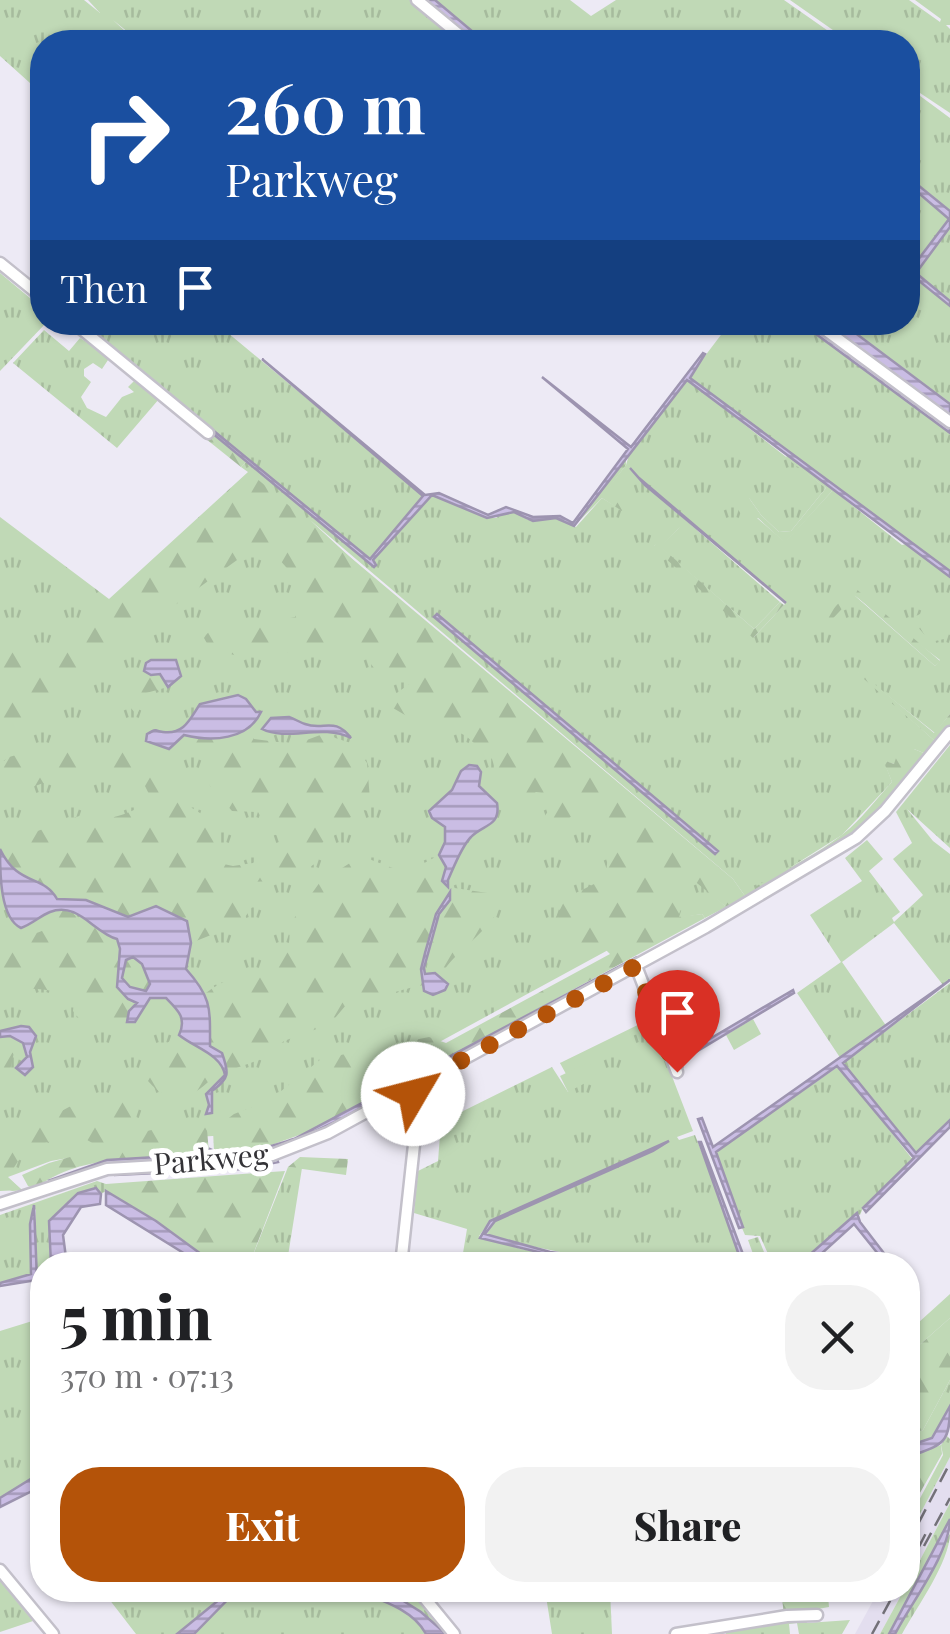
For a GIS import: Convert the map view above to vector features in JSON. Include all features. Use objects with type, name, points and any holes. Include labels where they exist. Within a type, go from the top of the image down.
[{"type":"street","points":[[417,0],[453,30]]},
{"type":"street","points":[[0,263],[30,287]]},
{"type":"street","points":[[90,335],[208,433]]},
{"type":"street","points":[[833,335],[950,422]]},
{"type":"street","name":"Parkweg","points":[[0,1204],[128,1166],[244,1161],[272,1155],[328,1133],[636,966],[856,838],[885,811],[950,732]]},
{"type":"street","points":[[636,966],[677,1072]]},
{"type":"street","points":[[401,1252],[417,1117],[416,1100],[410,1088]]},
{"type":"street","points":[[0,1570],[53,1634]]},
{"type":"street","points":[[428,1602],[454,1634]]},
{"type":"street","points":[[676,1634],[786,1616],[818,1615]]},
{"type":"shaded area","points":[[422,0],[435,0],[471,30],[458,30]]},
{"type":"shaded area","points":[[920,187],[950,211],[950,227],[920,268],[920,257],[949,219],[920,194]]},
{"type":"shaded area","points":[[920,276],[950,301],[950,306],[920,282]]},
{"type":"shaded area","points":[[817,335],[823,335],[950,428],[950,433]]},
{"type":"shaded area","points":[[838,335],[858,335],[950,404],[950,417]]},
{"type":"shaded area","points":[[703,353],[690,378],[950,571],[950,577],[687,380],[574,526],[556,518],[533,521],[514,512],[487,518],[432,495],[373,560],[374,567],[206,428],[370,559],[423,496],[262,359],[425,495],[439,493],[488,515],[506,507],[533,517],[560,516],[573,523],[628,449],[542,377],[631,447]]},
{"type":"shaded area","points":[[630,468],[639,478],[786,603],[645,485]]},
{"type":"shaded area","points":[[437,614],[718,851],[715,854],[434,617]]},
{"type":"shaded area","points":[[151,660],[176,660],[181,676],[168,687],[160,674],[144,671]]},
{"type":"shaded area","points":[[238,695],[261,712],[238,733],[217,738],[184,735],[169,749],[146,741],[147,734],[154,730],[170,732],[181,728],[200,704]]},
{"type":"shaded area","points":[[289,717],[312,726],[339,728],[351,738],[328,732],[283,734],[262,729],[271,718]]},
{"type":"shaded area","points":[[469,765],[477,766],[481,772],[479,786],[497,803],[498,811],[494,821],[464,846],[448,887],[442,881],[446,867],[439,855],[445,842],[445,827],[429,811],[452,790],[461,771]]},
{"type":"shaded area","points":[[0,849],[15,869],[45,886],[57,899],[86,900],[128,917],[156,906],[187,921],[191,943],[186,969],[205,996],[210,1046],[222,1053],[227,1070],[225,1079],[212,1091],[212,1113],[206,1114],[206,1094],[225,1075],[223,1068],[179,1035],[182,1019],[174,1006],[166,998],[150,998],[135,1022],[127,1022],[129,1011],[137,1003],[117,987],[117,939],[77,914],[60,910],[21,928],[14,923],[5,905]],"holes":[[[133,957],[142,964],[150,984],[146,991],[130,987],[122,978],[126,960]]]},
{"type":"shaded area","points":[[450,892],[450,900],[439,914],[424,968],[425,974],[435,973],[448,984],[445,990],[433,995],[424,991],[421,969],[436,914]]},
{"type":"shaded area","points":[[637,957],[339,1120],[284,1146],[239,1155],[114,1163],[48,1181],[107,1160],[207,1154],[210,1149],[240,1153],[294,1139]]},
{"type":"shaded area","points":[[950,980],[843,1063],[916,1153],[950,1120],[950,1127],[866,1212],[863,1208],[914,1158],[837,1066],[716,1152],[743,1227],[739,1228],[698,1119],[702,1118],[713,1147]]},
{"type":"shaded area","points":[[793,990],[794,993],[681,1061],[682,1066],[677,1064],[669,1038],[679,1057]]},
{"type":"shaded area","points":[[29,1027],[36,1036],[30,1052],[33,1067],[25,1075],[16,1068],[27,1057],[23,1043],[10,1036],[0,1037],[0,1031]]},
{"type":"shaded area","points":[[669,1141],[495,1221],[485,1234],[550,1252],[480,1238],[490,1221]]},
{"type":"shaded area","points":[[699,1142],[742,1252],[738,1252]]},
{"type":"shaded area","points":[[277,1159],[278,1162],[245,1169],[114,1175],[248,1165]]},
{"type":"shaded area","points":[[96,1188],[101,1194],[100,1204],[81,1207],[63,1235],[65,1252],[50,1252],[49,1221],[78,1193]]},
{"type":"shaded area","points":[[106,1191],[198,1252],[182,1252],[106,1205]]},
{"type":"shaded area","points":[[34,1205],[36,1252],[31,1252]]},
{"type":"shaded area","points":[[857,1213],[883,1252],[877,1252],[854,1224],[823,1252],[813,1252]]},
{"type":"shaded area","points":[[30,1274],[30,1281],[0,1283]]},
{"type":"shaded area","points":[[950,1406],[946,1436],[920,1452],[920,1442],[932,1438]]},
{"type":"shaded area","points":[[950,1457],[950,1503],[920,1560],[920,1514]]},
{"type":"shaded area","points":[[30,1479],[30,1492],[0,1507],[0,1498]]},
{"type":"shaded area","points":[[950,1519],[944,1547],[920,1591],[920,1576]]},
{"type":"shaded area","points":[[216,1602],[225,1602],[194,1634],[177,1634]]},
{"type":"shaded area","points":[[385,1602],[405,1602],[446,1634],[426,1634],[404,1612]]},
{"type":"shaded area","points":[[872,1602],[897,1602],[880,1634],[855,1634]]},
{"type":"shaded area","points":[[906,1602],[914,1602],[895,1634],[889,1634]]},
{"type":"green space","points":[[0,0],[84,0],[100,13],[88,0],[422,0],[458,30],[125,30],[113,20],[124,30],[30,30],[30,83],[0,56]]},
{"type":"green space","points":[[435,0],[570,0],[591,16],[616,0],[784,0],[827,30],[471,30]]},
{"type":"green space","points":[[790,0],[909,0],[940,22],[915,0],[950,0],[950,25],[946,25],[950,29],[950,113],[920,93],[920,30],[833,30]]},
{"type":"green space","points":[[920,96],[950,118],[950,211],[920,187]]},
{"type":"green space","points":[[920,194],[949,219],[920,258]]},
{"type":"green space","points":[[950,227],[950,301],[920,278],[920,267]]},
{"type":"green space","points":[[0,273],[30,298],[30,335],[34,335],[0,371]]},
{"type":"green space","points":[[920,282],[950,306],[950,404],[858,335],[920,335]]},
{"type":"green space","points":[[39,335],[50,335],[69,351],[80,338],[110,357],[102,369],[93,363],[84,369],[84,376],[91,382],[81,397],[87,408],[106,417],[122,397],[134,392],[128,387],[135,380],[159,399],[117,448],[13,363]]},
{"type":"green space","points":[[80,335],[93,335],[246,462],[241,467]]},
{"type":"green space","points":[[97,335],[230,335],[424,496],[369,559],[210,427],[206,428],[204,421]]},
{"type":"green space","points":[[721,335],[817,335],[950,433],[950,571],[689,377]]},
{"type":"green space","points":[[687,380],[826,488],[791,531],[779,532],[749,498],[757,518],[785,542],[833,490],[950,577],[950,714],[935,733],[858,672],[936,742],[926,754],[914,749],[894,764],[884,761],[892,782],[842,835],[745,896],[733,879],[310,520],[726,907],[705,918],[702,914],[678,918],[678,912],[421,1052],[244,1134],[181,1138],[51,1161],[8,1177],[22,1190],[0,1191],[0,517],[109,599],[248,472],[241,467],[246,462],[374,567],[373,561],[432,495],[487,518],[496,518],[506,511],[528,520],[556,518],[576,527],[602,498],[622,510],[605,492]],"holes":[[[645,485],[785,604],[754,637],[654,546],[680,527],[660,547],[754,629],[780,602]],[[854,595],[940,660],[935,666]],[[437,614],[673,816],[434,617]]]},
{"type":"green space","points":[[656,428],[741,497],[735,502],[652,432]]},
{"type":"green space","points":[[787,455],[833,490],[785,543],[758,518],[745,522],[738,509],[749,498],[779,532],[791,531],[826,488]]},
{"type":"green space","points":[[626,460],[606,492],[624,495],[628,501],[622,511],[602,498],[574,526]]},
{"type":"green space","points":[[249,472],[733,879],[745,896],[726,907],[692,879],[678,917],[702,914],[705,918],[316,1129],[263,1148],[214,1152],[213,1130],[234,1114],[270,1100],[321,1059],[429,1037],[446,1043],[610,954],[605,949],[562,940],[553,923],[566,898],[604,879],[607,849],[598,820],[585,805],[567,820],[559,838],[546,836],[539,825],[554,802],[547,794],[536,792],[524,802],[504,797],[492,759],[466,736],[454,730],[429,729],[393,708],[398,692],[411,683],[413,670],[374,668],[364,655],[346,648],[335,647],[320,653],[303,649],[261,658],[237,656],[209,647],[204,638],[222,624],[295,617],[301,584],[259,544],[69,682],[54,707],[29,725],[0,735],[1,646],[39,665]]},
{"type":"green space","points":[[677,521],[680,527],[661,547],[754,629],[780,602],[784,605],[753,638],[653,547]]},
{"type":"green space","points":[[854,587],[940,661],[935,666],[855,595],[822,630],[817,626]]},
{"type":"green space","points":[[924,612],[946,631],[944,639],[931,642],[916,625],[914,617]]},
{"type":"green space","points":[[143,668],[160,674],[168,687],[146,693],[137,715],[129,706],[128,689]]},
{"type":"green space","points":[[856,672],[934,733],[950,714],[950,726],[936,742]]},
{"type":"green space","points":[[250,728],[254,739],[285,743],[323,734],[354,744],[367,763],[371,812],[358,808],[338,833],[319,845],[316,863],[307,869],[280,879],[242,882],[239,898],[252,907],[241,923],[191,943],[191,932],[169,913],[156,911],[128,917],[86,900],[57,899],[41,883],[7,862],[0,835],[32,833],[82,815],[98,819],[115,817],[146,804],[149,794],[143,782],[117,775],[59,777],[30,788],[0,783],[0,764],[9,757],[53,745],[85,743],[103,748],[129,742],[139,748],[145,755],[149,775],[161,774],[171,779],[192,808],[208,818],[221,840],[217,850],[219,863],[253,863],[263,854],[273,853],[280,848],[281,837],[269,832],[258,812],[232,811],[210,786],[206,758],[199,752],[171,748],[184,735],[217,737]]},
{"type":"green space","points":[[950,745],[950,848],[907,809],[933,841],[950,854],[950,980],[943,985],[894,923],[842,962],[887,1027],[841,1059],[797,993],[841,962],[810,915],[862,881],[845,858],[867,840],[883,859],[869,871],[900,912],[892,918],[894,922],[923,895],[893,859],[912,843],[896,812]]},
{"type":"green space","points":[[899,749],[926,754],[886,804],[849,838],[758,891],[755,887],[822,849],[856,822],[892,782],[883,760],[894,764]]},
{"type":"green space","points":[[439,855],[446,867],[443,874],[448,887],[494,894],[499,909],[487,926],[444,970],[425,975],[439,914],[425,948],[424,985],[346,1005],[330,1024],[284,1041],[259,1060],[228,1071],[222,1053],[209,1046],[210,1006],[206,993],[279,958],[289,949],[290,924],[320,882],[361,856],[406,873]]},
{"type":"green space","points":[[64,909],[117,939],[120,961],[116,979],[138,1003],[129,1011],[135,1022],[145,1004],[157,996],[150,1013],[131,1036],[120,1036],[102,1015],[100,1020],[81,1021],[73,1011],[74,1003],[58,993],[29,989],[0,994],[0,933],[26,935],[42,931],[58,910]]},
{"type":"green space","points":[[133,957],[142,964],[150,984],[145,991],[130,987],[122,978],[126,960]]},
{"type":"green space","points":[[950,983],[950,1120],[916,1153],[843,1063]]},
{"type":"green space","points":[[650,1019],[693,1131],[677,1137],[679,1140],[695,1135],[740,1252],[560,1252],[485,1237],[495,1221],[669,1143],[490,1221],[479,1236],[535,1252],[463,1252],[467,1229],[414,1213],[418,1171],[438,1161],[441,1122],[552,1067],[568,1092],[589,1063],[566,1074],[560,1063]]},
{"type":"green space","points":[[753,1019],[761,1034],[734,1050],[726,1035]]},
{"type":"green space","points":[[179,1035],[224,1067],[197,1091],[179,1098],[169,1097],[148,1081],[152,1053]]},
{"type":"green space","points":[[0,1043],[15,1048],[9,1075],[14,1084],[22,1084],[14,1098],[0,1107]]},
{"type":"green space","points":[[589,1062],[597,1077],[568,1092],[560,1076]]},
{"type":"green space","points":[[839,1066],[913,1160],[860,1215],[857,1213],[813,1252],[767,1252],[760,1236],[745,1235],[715,1152]]},
{"type":"green space","points":[[132,1091],[138,1127],[147,1131],[206,1118],[209,1153],[96,1163],[74,1168],[35,1189],[28,1186],[22,1175],[98,1149],[84,1139],[65,1138],[22,1156],[7,1177],[22,1190],[0,1186],[0,1142],[69,1107]]},
{"type":"green space","points":[[300,1157],[348,1159],[346,1175],[288,1167]]},
{"type":"green space","points":[[288,1167],[302,1168],[289,1252],[254,1252]]},
{"type":"green space","points":[[285,1171],[254,1252],[199,1252],[106,1192],[106,1184]]},
{"type":"green space","points":[[97,1181],[106,1184],[106,1191],[101,1194],[96,1188],[61,1208],[51,1225],[49,1252],[34,1252],[36,1210],[32,1206],[30,1274],[0,1283],[0,1215]]},
{"type":"green space","points":[[758,1237],[764,1252],[752,1252],[748,1240]]},
{"type":"green space","points":[[950,1294],[950,1318],[920,1344],[920,1321]]},
{"type":"green space","points":[[950,1318],[950,1380],[920,1431],[920,1344]]},
{"type":"green space","points":[[30,1322],[30,1479],[0,1498],[0,1331]]},
{"type":"green space","points":[[950,1380],[950,1406],[932,1438],[920,1442]]},
{"type":"green space","points":[[947,1436],[950,1457],[920,1514],[920,1498],[943,1455],[941,1445]]},
{"type":"green space","points":[[941,1445],[942,1454],[920,1493],[920,1453]]},
{"type":"green space","points":[[950,1503],[950,1519],[920,1576],[920,1560]]},
{"type":"green space","points":[[950,1533],[949,1545],[931,1585],[902,1634],[895,1634],[912,1602],[920,1602],[920,1588]]},
{"type":"green space","points":[[0,1581],[33,1621],[0,1632]]},
{"type":"green space","points":[[111,1602],[216,1602],[176,1634],[136,1634]]},
{"type":"green space","points":[[225,1602],[388,1602],[411,1616],[426,1634],[194,1634]]},
{"type":"green space","points":[[405,1602],[423,1602],[451,1634],[446,1634]]},
{"type":"green space","points":[[547,1602],[611,1602],[612,1634],[552,1634]]},
{"type":"green space","points":[[782,1602],[829,1602],[829,1607],[784,1615]]},
{"type":"green space","points":[[897,1602],[906,1602],[889,1634],[880,1634]]},
{"type":"green space","points":[[805,1618],[807,1623],[850,1620],[842,1634],[799,1634],[797,1623],[789,1624],[790,1634],[726,1634],[725,1626]]},
{"type":"railway","points":[[920,1520],[950,1463]]},
{"type":"railway","points":[[924,1546],[950,1498]]},
{"type":"railway","points":[[920,1545],[926,1533]]},
{"type":"railway","points":[[872,1634],[889,1602]]},
{"type":"route","points":[[413,1094],[410,1088],[636,966],[677,1072]]}]
